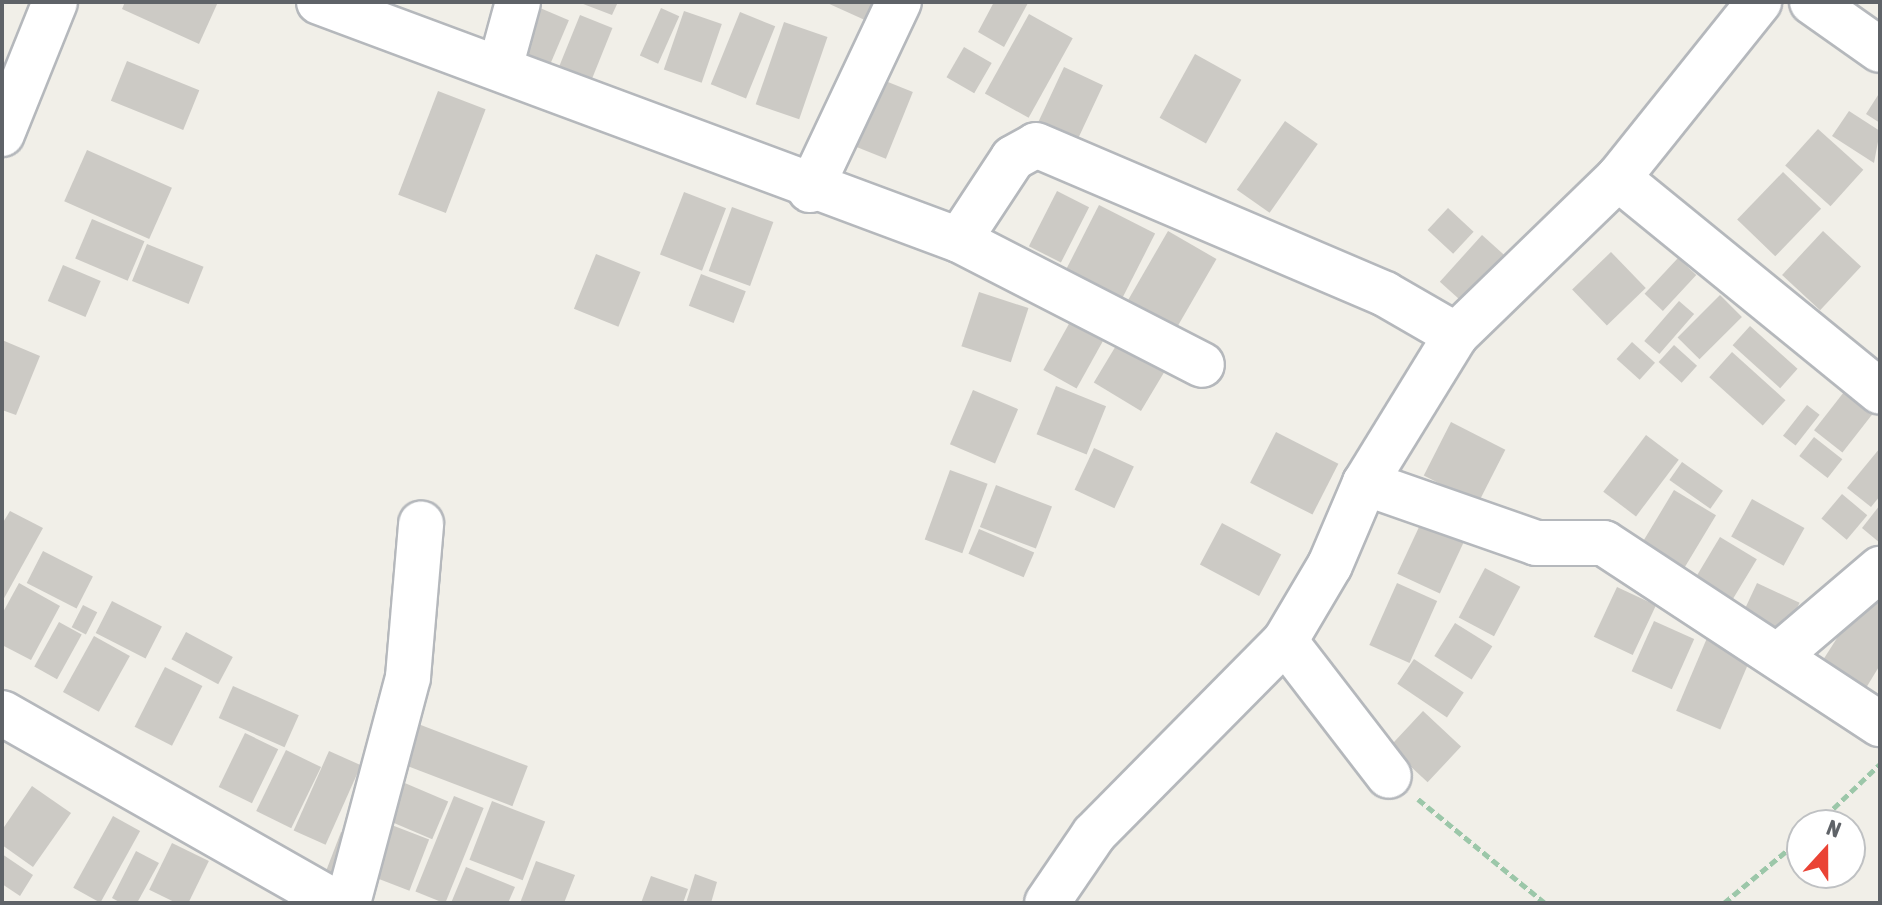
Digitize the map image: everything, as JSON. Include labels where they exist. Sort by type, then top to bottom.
[{"type":"street","points":[[2,134],[55,2]]},
{"type":"street","points":[[319,2],[500,68],[810,190],[959,240],[1202,365]]},
{"type":"street","points":[[500,68],[518,2]]},
{"type":"street","points":[[810,190],[899,2]]},
{"type":"street","points":[[1047,903],[1094,834],[1285,641],[1330,565],[1365,483],[1456,335],[1618,178],[1759,2]]},
{"type":"street","points":[[1812,2],[1880,50]]},
{"type":"street","points":[[959,240],[1013,158],[1036,145],[1385,294],[1456,335]]},
{"type":"street","points":[[1618,178],[1880,392]]},
{"type":"street","points":[[1365,483],[1536,543],[1604,543],[1880,724]]},
{"type":"street","points":[[348,903],[408,677],[421,524]]},
{"type":"street","points":[[1779,655],[1880,569]]},
{"type":"street","points":[[1285,641],[1389,776]]},
{"type":"street","points":[[2,713],[336,903]]},
{"type":"path","points":[[1833,809],[1880,764]]},
{"type":"path","points":[[1389,776],[1545,903]]},
{"type":"path","points":[[1724,903],[1786,851]]},
{"type":"building","points":[[125,2],[218,2],[199,44],[122,9]]},
{"type":"building","points":[[578,2],[618,2],[612,15]]},
{"type":"building","points":[[825,2],[876,2],[867,21]]},
{"type":"building","points":[[994,2],[1028,3],[1004,47],[978,32]]},
{"type":"building","points":[[533,5],[569,20],[548,69],[512,54]]},
{"type":"building","points":[[661,8],[679,16],[658,64],[640,56]]},
{"type":"building","points":[[684,11],[722,24],[702,83],[664,70]]},
{"type":"building","points":[[740,12],[775,26],[746,99],[711,84]]},
{"type":"building","points":[[1029,14],[1073,38],[1029,118],[985,94]]},
{"type":"building","points":[[580,15],[612,28],[591,81],[559,68]]},
{"type":"building","points":[[784,22],[827,37],[799,119],[756,104]]},
{"type":"building","points":[[964,47],[992,63],[974,93],[946,77]]},
{"type":"building","points":[[1195,54],[1241,80],[1206,144],[1160,118]]},
{"type":"building","points":[[127,61],[199,90],[183,130],[111,101]]},
{"type":"building","points":[[1064,67],[1103,85],[1076,142],[1037,124]]},
{"type":"building","points":[[873,76],[913,92],[886,159],[846,143]]},
{"type":"building","points":[[438,91],[486,109],[446,213],[398,195]]},
{"type":"building","points":[[1880,92],[1880,123],[1866,114]]},
{"type":"building","points":[[1849,111],[1880,131],[1874,163],[1832,136]]},
{"type":"building","points":[[1285,121],[1318,144],[1270,213],[1237,190]]},
{"type":"building","points":[[1818,129],[1863,170],[1831,206],[1785,165]]},
{"type":"building","points":[[87,150],[172,188],[149,239],[64,201]]},
{"type":"building","points":[[1783,172],[1821,209],[1775,256],[1737,219]]},
{"type":"building","points":[[1057,191],[1089,207],[1061,263],[1029,246]]},
{"type":"building","points":[[684,192],[726,208],[702,271],[660,255]]},
{"type":"building","points":[[1099,205],[1155,234],[1122,299],[1066,270]]},
{"type":"building","points":[[732,207],[773,222],[750,286],[709,271]]},
{"type":"building","points":[[1448,208],[1474,232],[1453,254],[1428,230]]},
{"type":"building","points":[[92,219],[144,241],[128,281],[75,259]]},
{"type":"building","points":[[1168,231],[1216,259],[1173,334],[1124,306]]},
{"type":"building","points":[[1823,231],[1861,266],[1820,310],[1782,275]]},
{"type":"building","points":[[1482,235],[1514,264],[1472,311],[1440,282]]},
{"type":"building","points":[[147,244],[204,267],[189,304],[132,281]]},
{"type":"building","points":[[1611,252],[1646,288],[1607,325],[1572,290]]},
{"type":"building","points":[[596,254],[641,272],[618,327],[574,309]]},
{"type":"building","points":[[1678,258],[1696,275],[1663,311],[1645,294]]},
{"type":"building","points":[[63,265],[101,281],[86,317],[48,301]]},
{"type":"building","points":[[701,274],[746,291],[734,323],[689,306]]},
{"type":"building","points":[[979,292],[1028,308],[1011,362],[961,346]]},
{"type":"building","points":[[1720,295],[1742,317],[1699,359],[1678,337]]},
{"type":"building","points":[[1679,301],[1694,314],[1659,354],[1644,341]]},
{"type":"building","points":[[1070,322],[1103,340],[1077,389],[1043,370]]},
{"type":"building","points":[[1750,326],[1798,369],[1780,388],[1733,345]]},
{"type":"building","points":[[2,340],[40,356],[16,415],[2,410]]},
{"type":"building","points":[[1632,342],[1655,363],[1640,380],[1617,359]]},
{"type":"building","points":[[1117,344],[1164,372],[1141,411],[1094,383]]},
{"type":"building","points":[[1674,345],[1697,366],[1682,383],[1659,362]]},
{"type":"building","points":[[1732,352],[1786,400],[1763,425],[1709,377]]},
{"type":"building","points":[[1851,383],[1879,405],[1842,452],[1814,430]]},
{"type":"building","points":[[1056,386],[1106,406],[1087,454],[1037,434]]},
{"type":"building","points":[[973,390],[1018,409],[995,463],[950,444]]},
{"type":"building","points":[[1807,405],[1820,415],[1796,446],[1783,436]]},
{"type":"building","points":[[1451,422],[1505,450],[1478,503],[1424,475]]},
{"type":"building","points":[[1276,432],[1338,464],[1312,515],[1250,483]]},
{"type":"building","points":[[1646,435],[1679,460],[1636,516],[1603,492]]},
{"type":"building","points":[[1814,437],[1842,459],[1828,478],[1799,456]]},
{"type":"building","points":[[1094,448],[1134,467],[1114,508],[1075,490]]},
{"type":"building","points":[[1880,448],[1880,496],[1871,507],[1847,488]]},
{"type":"building","points":[[1682,462],[1723,491],[1710,509],[1669,480]]},
{"type":"building","points":[[950,470],[988,484],[962,553],[925,540]]},
{"type":"building","points":[[996,485],[1052,507],[1036,549],[980,527]]},
{"type":"building","points":[[1674,490],[1716,515],[1682,572],[1640,547]]},
{"type":"building","points":[[1842,494],[1867,515],[1847,540],[1821,519]]},
{"type":"building","points":[[1752,499],[1804,528],[1784,566],[1731,537]]},
{"type":"building","points":[[1880,505],[1880,543],[1862,528]]},
{"type":"building","points":[[10,511],[43,528],[2,602],[2,524]]},
{"type":"building","points":[[1426,512],[1469,532],[1440,593],[1397,574]]},
{"type":"building","points":[[1222,523],[1281,554],[1259,596],[1200,564]]},
{"type":"building","points":[[979,529],[1034,552],[1024,577],[968,554]]},
{"type":"building","points":[[1720,537],[1757,559],[1732,600],[1695,578]]},
{"type":"building","points":[[43,551],[93,576],[77,608],[27,583]]},
{"type":"building","points":[[1485,568],[1520,587],[1494,636],[1459,617]]},
{"type":"building","points":[[19,583],[60,606],[31,660],[2,645],[2,614]]},
{"type":"building","points":[[1397,583],[1437,601],[1410,663],[1369,645]]},
{"type":"building","points":[[1757,583],[1800,603],[1784,636],[1741,617]]},
{"type":"building","points":[[1617,587],[1656,605],[1633,655],[1594,637]]},
{"type":"building","points":[[1867,591],[1880,599],[1880,665],[1866,688],[1823,660]]},
{"type":"building","points":[[112,601],[162,626],[146,658],[96,633]]},
{"type":"building","points":[[83,605],[97,612],[86,635],[72,627]]},
{"type":"building","points":[[1654,621],[1694,639],[1672,689],[1632,671]]},
{"type":"building","points":[[59,622],[82,635],[57,679],[34,667]]},
{"type":"building","points":[[1455,623],[1492,646],[1472,679],[1434,656]]},
{"type":"building","points":[[186,632],[233,657],[218,684],[171,659]]},
{"type":"building","points":[[94,636],[130,656],[99,712],[63,692]]},
{"type":"building","points":[[1707,638],[1751,657],[1720,729],[1676,711]]},
{"type":"building","points":[[1414,659],[1464,693],[1447,717],[1397,684]]},
{"type":"building","points":[[165,667],[202,686],[172,746],[135,727]]},
{"type":"building","points":[[233,686],[299,715],[285,747],[219,718]]},
{"type":"building","points":[[1423,711],[1461,746],[1428,782],[1390,747]]},
{"type":"building","points":[[413,722],[528,766],[512,806],[398,762]]},
{"type":"building","points":[[245,733],[278,749],[252,803],[219,787]]},
{"type":"building","points":[[286,750],[321,767],[291,828],[256,811]]},
{"type":"building","points":[[329,751],[361,765],[326,845],[294,830]]},
{"type":"building","points":[[393,778],[448,801],[432,839],[377,816]]},
{"type":"building","points":[[32,786],[71,813],[33,867],[2,845],[2,830]]},
{"type":"building","points":[[454,796],[484,808],[445,903],[415,891]]},
{"type":"building","points":[[492,801],[545,821],[523,880],[469,860]]},
{"type":"building","points":[[113,816],[140,831],[100,903],[73,888]]},
{"type":"building","points":[[389,824],[429,839],[409,891],[369,875]]},
{"type":"building","points":[[341,832],[364,841],[349,880],[326,871]]},
{"type":"building","points":[[172,843],[209,861],[188,903],[176,903],[149,890]]},
{"type":"building","points":[[136,851],[159,863],[137,903],[121,903],[112,898]]},
{"type":"building","points":[[2,854],[33,875],[20,896],[2,884]]},
{"type":"building","points":[[536,861],[575,875],[564,903],[520,903]]},
{"type":"building","points":[[466,867],[515,887],[508,903],[451,903]]},
{"type":"building","points":[[695,874],[717,882],[711,903],[686,903]]},
{"type":"building","points":[[651,876],[688,889],[683,903],[641,903]]}]
